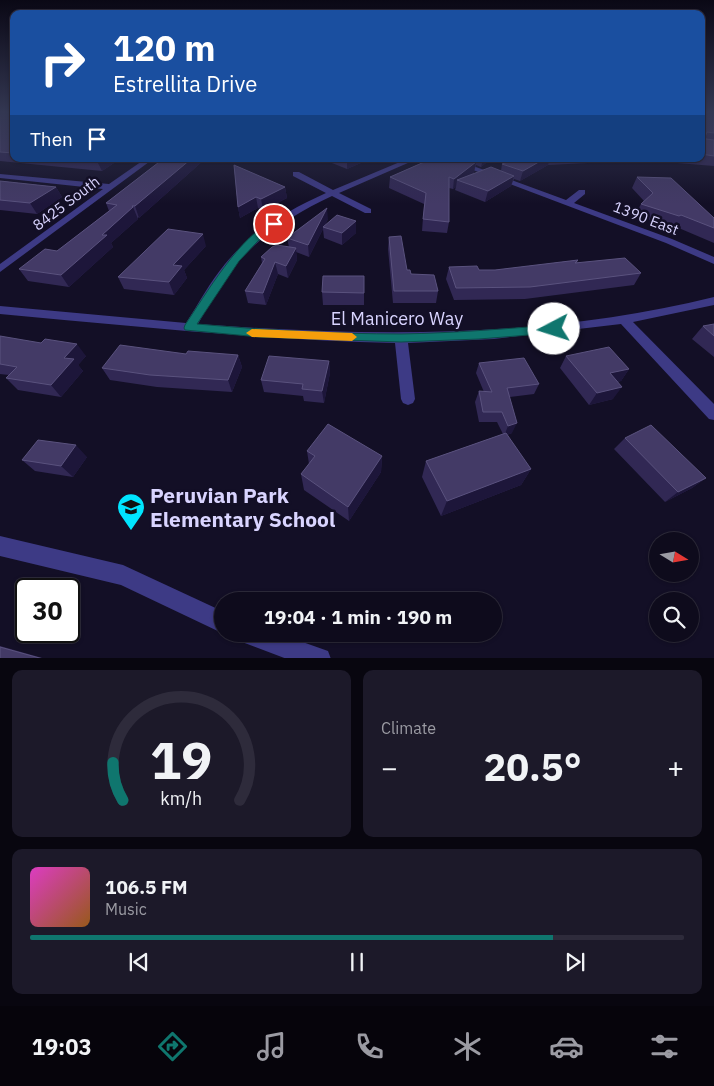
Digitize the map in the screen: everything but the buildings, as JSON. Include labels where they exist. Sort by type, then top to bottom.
[{"type":"street","name":"8425 South","points":[[0,269],[145,162]]},
{"type":"street","points":[[189,328],[235,259],[274,224],[333,193],[406,162]]},
{"type":"street","name":"1390 East","points":[[456,162],[669,241],[714,261]]},
{"type":"street","points":[[296,174],[368,211]]},
{"type":"street","points":[[0,176],[111,187]]},
{"type":"street","points":[[568,204],[582,192]]},
{"type":"street","name":"El Manicero Way","points":[[0,310],[259,333],[401,338],[479,335],[554,329],[624,319],[714,301]]},
{"type":"street","points":[[624,319],[714,414]]},
{"type":"street","points":[[401,338],[408,399]]},
{"type":"street","points":[[0,546],[123,575],[214,618]]},
{"type":"street","points":[[273,642],[320,658]]},
{"type":"slow traffic","points":[[252,333],[352,337]]},
{"type":"place","name":"Peruvian Park Elementary School","points":[[131,531]]},
{"type":"route","points":[[274,224],[235,259],[189,328],[330,337],[401,338],[479,335],[554,329]]}]
